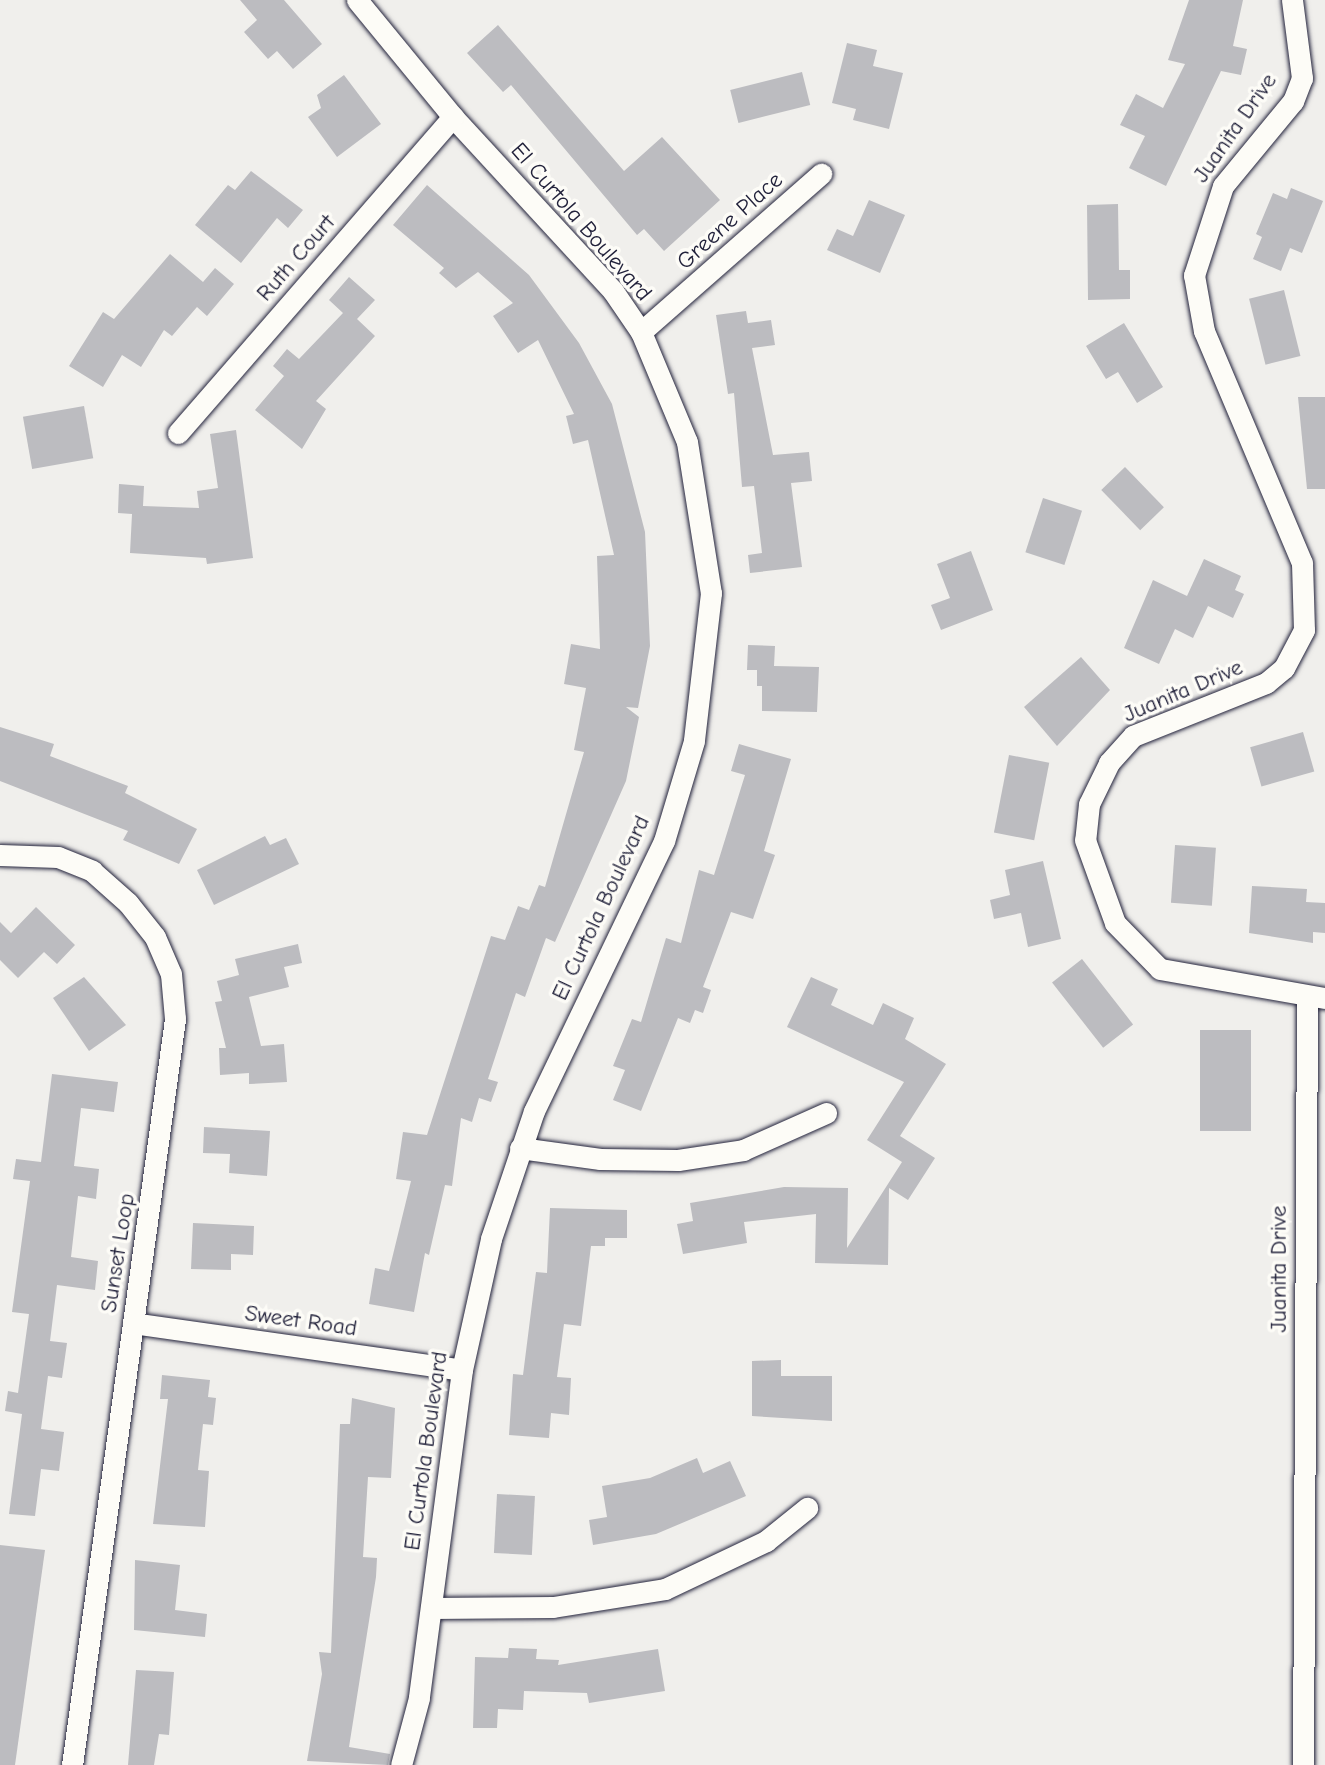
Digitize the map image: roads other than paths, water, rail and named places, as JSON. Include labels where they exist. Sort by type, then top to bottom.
[{"type":"street","name":"El Curtola Boulevard","points":[[357,0],[453,117],[612,290],[640,332],[687,442],[702,513],[711,593],[694,741],[664,841],[520,1147],[462,1370],[419,1698],[401,1765]]},
{"type":"street","name":"Juanita Drive","points":[[1292,0],[1301,78],[1293,101],[1223,186],[1194,275],[1196,304],[1213,354],[1302,563],[1304,630],[1291,659],[1266,683],[1133,736],[1109,763],[1094,794],[1085,840],[1115,923],[1160,969],[1316,997],[1303,1765]]},
{"type":"street","name":"Ruth Court","points":[[178,433],[453,117]]},
{"type":"street","name":"Greene Place","points":[[640,332],[821,174]]},
{"type":"street","name":"Sunset Loop","points":[[0,855],[58,857],[92,871],[155,937],[171,974],[173,1065],[72,1765]]},
{"type":"street","points":[[520,1147],[600,1159],[678,1160],[743,1150],[826,1113]]},
{"type":"street","name":"Sweet Road","points":[[134,1324],[462,1370]]},
{"type":"street","points":[[431,1608],[565,1606],[665,1590],[766,1541],[807,1508]]}]
